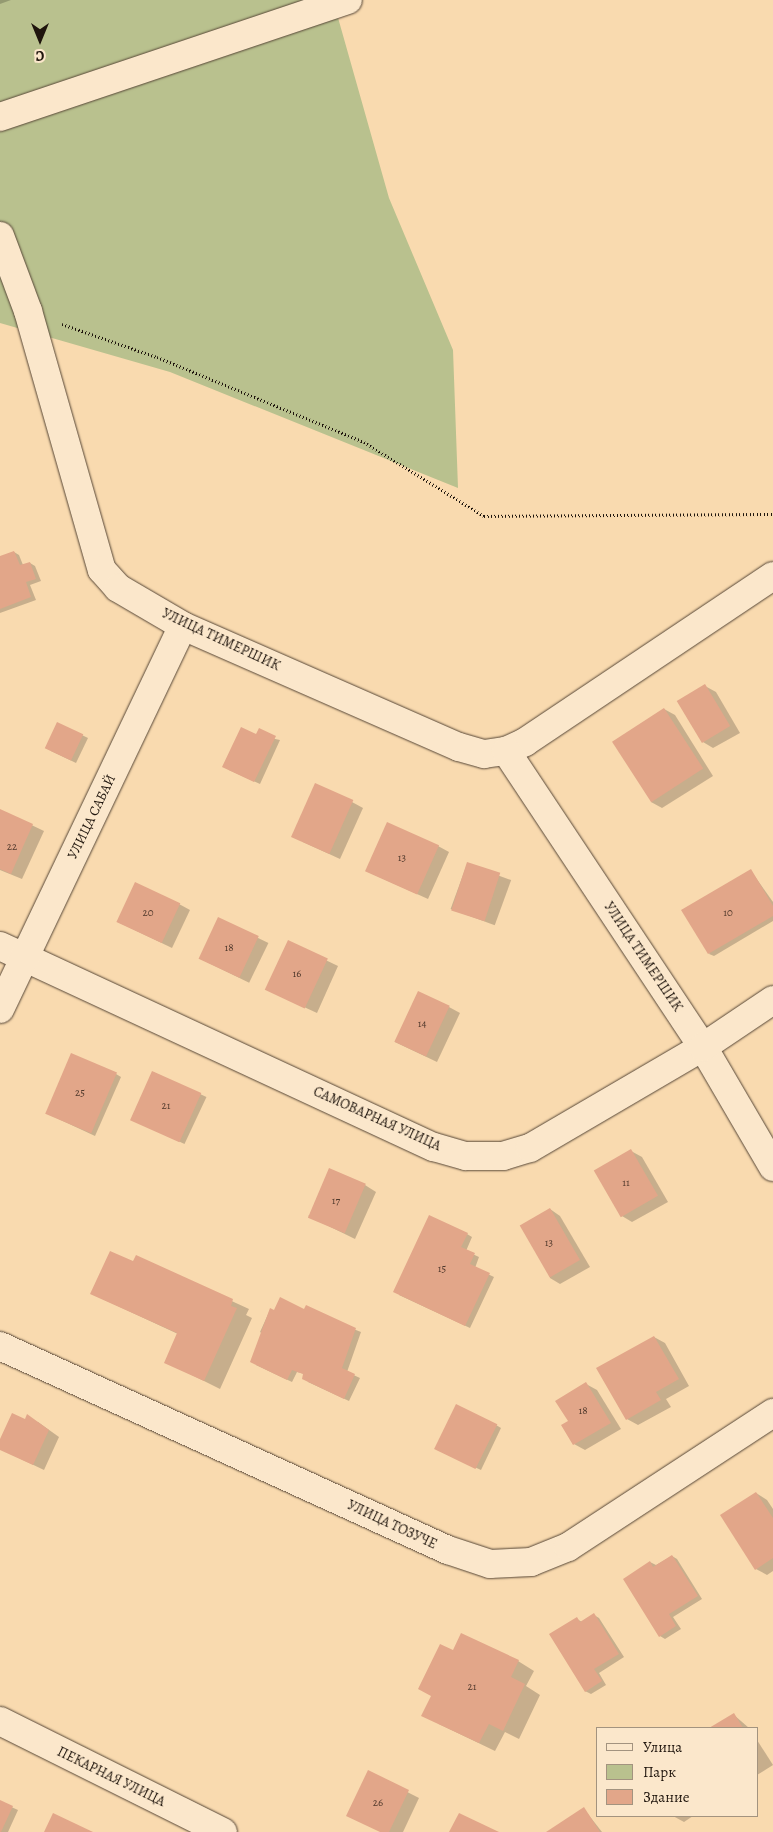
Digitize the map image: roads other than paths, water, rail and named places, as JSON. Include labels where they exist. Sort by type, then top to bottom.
[{"type":"street","points":[[0,117],[348,0]]},
{"type":"street","name":"УЛИЦА ТИМЕРШИК","points":[[0,236],[28,311],[102,570],[118,588],[183,626],[459,747],[484,754],[506,751],[525,742],[773,576]]},
{"type":"street","name":"УЛИЦА САБАЙ","points":[[0,1008],[183,626]]},
{"type":"street","name":"УЛИЦА ТИМЕРШИК","points":[[506,751],[703,1047],[773,1167]]},
{"type":"street","name":"САМОВАРНАЯ УЛИЦА","points":[[0,946],[434,1147],[466,1156],[503,1156],[530,1148],[703,1047],[773,1000]]},
{"type":"street","name":"УЛИЦА ТОЗУЧЕ","points":[[0,1346],[448,1550],[490,1564],[531,1562],[568,1547],[773,1413]]},
{"type":"street","name":"ПЕКАРНАЯ УЛИЦА","points":[[0,1721],[223,1832]]}]
